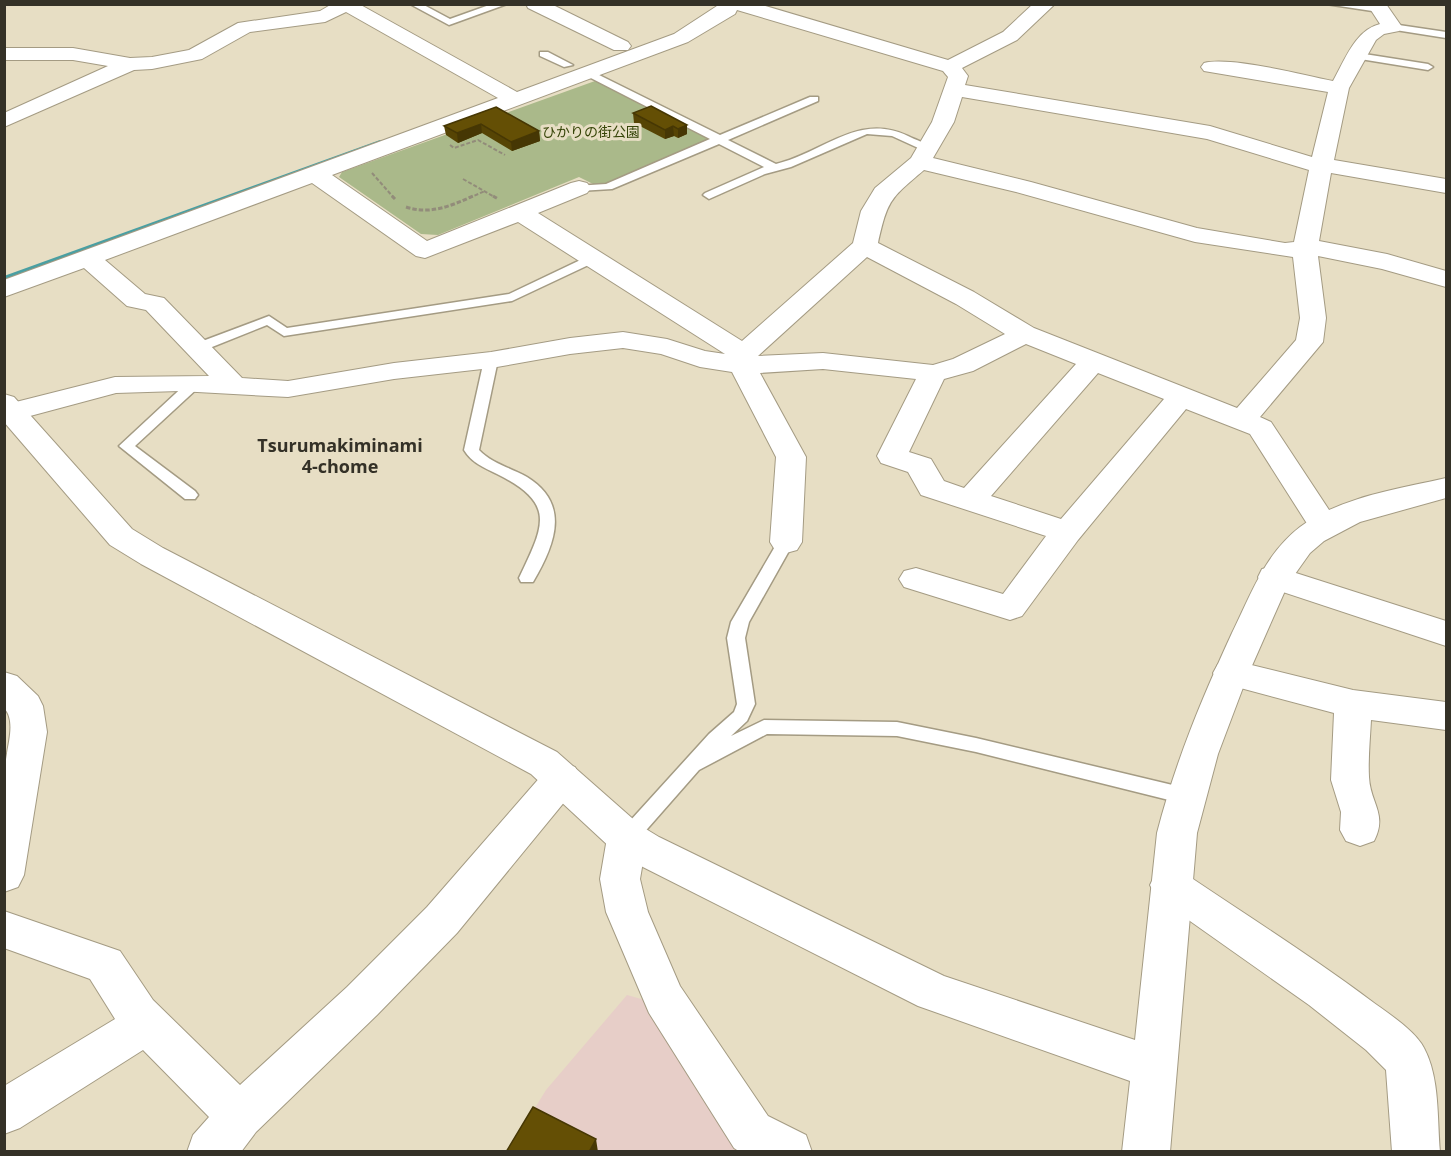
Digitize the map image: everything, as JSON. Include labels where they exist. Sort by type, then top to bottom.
[{"type":"street","points":[[535,4],[621,46]]},
{"type":"street","points":[[4,289],[315,174],[507,94],[577,69],[681,38],[728,10],[730,4]]},
{"type":"street","points":[[737,4],[953,79],[1210,133],[1321,165],[1387,174],[1446,186]]},
{"type":"street","points":[[744,359],[865,246],[873,211],[883,193],[923,156],[943,122],[953,79],[1025,25],[1034,13],[1046,4]]},
{"type":"street","points":[[4,54],[73,54],[130,64],[152,63],[195,55],[245,27],[325,16],[347,5],[507,94]]},
{"type":"street","points":[[1242,420],[1309,342],[1313,318],[1305,251],[1321,165],[1339,88],[1368,37],[1378,30],[1392,27],[1378,7]]},
{"type":"street","points":[[577,69],[621,46],[675,28],[694,31]]},
{"type":"street","points":[[7,119],[130,64]]},
{"type":"street","points":[[1211,67],[1231,74],[1339,88]]},
{"type":"street","points":[[923,156],[1023,187],[1195,235],[1285,250],[1305,251],[1321,248],[1387,262],[1446,279]]},
{"type":"street","points":[[315,174],[425,251],[579,188]]},
{"type":"street","points":[[519,212],[744,359],[746,376],[792,457],[786,542]]},
{"type":"street","points":[[865,246],[964,298],[1024,334],[1042,339],[1092,362],[1261,428],[1324,526]]},
{"type":"street","points":[[87,258],[136,300],[155,304],[235,387]]},
{"type":"street","points":[[1024,334],[963,365],[933,373],[823,361],[700,359],[667,347],[623,340],[570,346],[491,360],[394,371],[288,389],[194,384],[115,385],[7,410],[121,537],[152,556],[544,763],[627,838],[676,865],[933,992],[1153,1068]]},
{"type":"street","points":[[970,500],[1092,362]]},
{"type":"street","points":[[933,373],[892,456],[920,466],[932,488],[1067,532]]},
{"type":"street","points":[[916,579],[1010,608],[1067,532],[1181,397]]},
{"type":"street","points":[[1146,1152],[1170,885],[1177,833],[1185,796],[1231,673],[1275,577],[1299,545],[1324,526],[1354,514],[1446,489]]},
{"type":"street","points":[[1275,577],[1446,634]]},
{"type":"street","points":[[1231,673],[1353,704],[1446,716]]},
{"type":"street","points":[[4,685],[25,706],[28,732],[4,875]]},
{"type":"street","points":[[1353,704],[1350,780],[1360,812],[1360,830]]},
{"type":"street","points":[[210,1152],[240,1116],[362,1001],[442,920],[562,778]]},
{"type":"street","points":[[627,838],[620,879],[627,912],[664,999],[751,1132],[789,1152]]},
{"type":"street","points":[[1170,885],[1324,991],[1382,1035],[1407,1060],[1412,1086],[1416,1152]]},
{"type":"street","points":[[4,929],[105,965],[137,1014],[240,1116]]},
{"type":"street","points":[[4,1112],[148,1023]]},
{"type":"lane","points":[[414,4],[449,22],[503,4]]},
{"type":"lane","points":[[1330,4],[1378,7]]},
{"type":"lane","points":[[1392,27],[1446,35]]},
{"type":"lane","points":[[544,54],[773,167]]},
{"type":"lane","points":[[1358,56],[1428,67]]},
{"type":"lane","points":[[579,188],[608,187],[814,99]]},
{"type":"lane","points":[[709,195],[773,167],[787,165],[865,131],[883,130],[896,134],[923,156]]},
{"type":"lane","points":[[197,348],[269,320],[284,332],[512,297],[592,258]]},
{"type":"lane","points":[[491,360],[471,450],[476,458],[525,481],[543,496],[548,514],[547,536],[526,578]]},
{"type":"lane","points":[[190,495],[126,446],[194,384]]},
{"type":"lane","points":[[627,838],[716,739],[741,716],[746,704],[736,638],[740,622],[786,542]]},
{"type":"lane","points":[[693,765],[764,727],[897,729],[976,745],[1185,796]]},
{"type":"path","points":[[342,163],[373,174],[400,204],[418,211],[429,211],[485,191]]},
{"type":"path","points":[[463,178],[519,212]]},
{"type":"shaded area","points":[[627,995],[652,1002],[763,1152],[508,1152],[546,1090]]},
{"type":"green space","name":"ひかりの街公園","points":[[595,81],[708,138],[707,141],[601,185],[579,177],[438,235],[421,234],[339,177],[342,172]]},
{"type":"building","points":[[651,106],[687,125],[678,129],[673,126],[665,130],[633,113]]},
{"type":"building","points":[[496,107],[539,131],[511,142],[481,124],[457,133],[444,126]]},
{"type":"building","points":[[533,1107],[596,1139],[589,1152],[506,1152]]},
{"type":"waterway","points":[[4,278],[382,141]]},
{"type":"district","name":"Tsurumakiminami 4-chome","points":[[340,456]]}]
